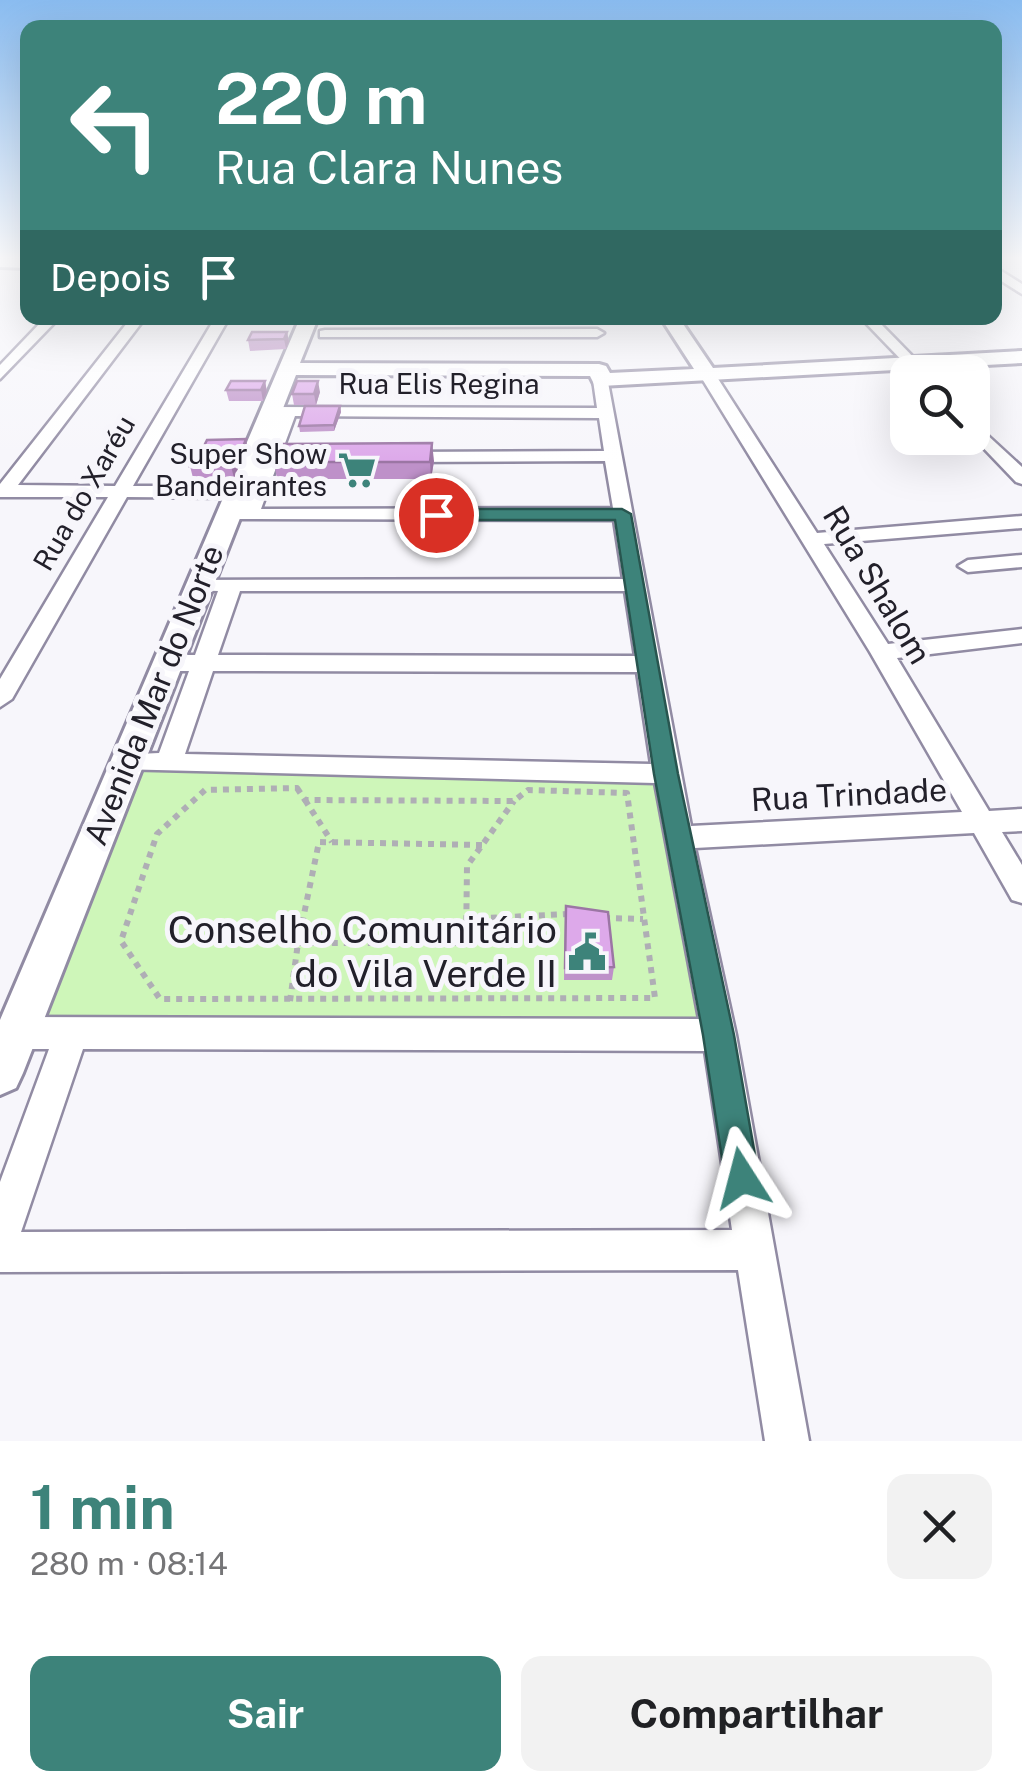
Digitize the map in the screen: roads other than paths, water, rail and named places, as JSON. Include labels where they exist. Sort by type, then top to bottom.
[{"type":"street","points":[[0,374],[44,326]]},
{"type":"street","points":[[1,498],[132,326]]},
{"type":"street","name":"Rua do Xaréu","points":[[0,699],[217,326]]},
{"type":"street","name":"Avenida Mar do Norte","points":[[0,1073],[166,663],[216,585],[237,506],[270,458],[280,411],[317,326]]},
{"type":"street","points":[[596,326],[600,375],[666,774],[719,1035],[787,1441]]},
{"type":"street","name":"Rua Shalom","points":[[676,326],[882,652],[1022,892]]},
{"type":"street","points":[[876,326],[904,355]]},
{"type":"street","points":[[990,360],[1022,357]]},
{"type":"street","points":[[301,370],[709,376],[890,369]]},
{"type":"street","name":"Rua Elis Regina","points":[[280,411],[606,413]]},
{"type":"street","points":[[990,445],[1022,478]]},
{"type":"street","points":[[385,458],[615,456]]},
{"type":"street","points":[[1,498],[116,497],[237,506],[622,514]]},
{"type":"street","points":[[812,539],[1022,522]]},
{"type":"street","points":[[968,566],[1022,562]]},
{"type":"street","points":[[168,762],[202,664],[216,585],[636,585]]},
{"type":"street","points":[[882,652],[1022,636]]},
{"type":"street","points":[[166,663],[650,664]]},
{"type":"street","points":[[126,762],[666,774]]},
{"type":"street","name":"Rua Trindade","points":[[680,838],[1022,820]]},
{"type":"street","points":[[0,1235],[72,1032]]},
{"type":"street","points":[[17,1033],[719,1035]]},
{"type":"street","points":[[0,1252],[754,1250]]},
{"type":"place","name":"Super Show Bandeirantes","points":[[357,470]]},
{"type":"place","name":"Conselho Comunitário do Vila Verde II","points":[[587,952]]}]
